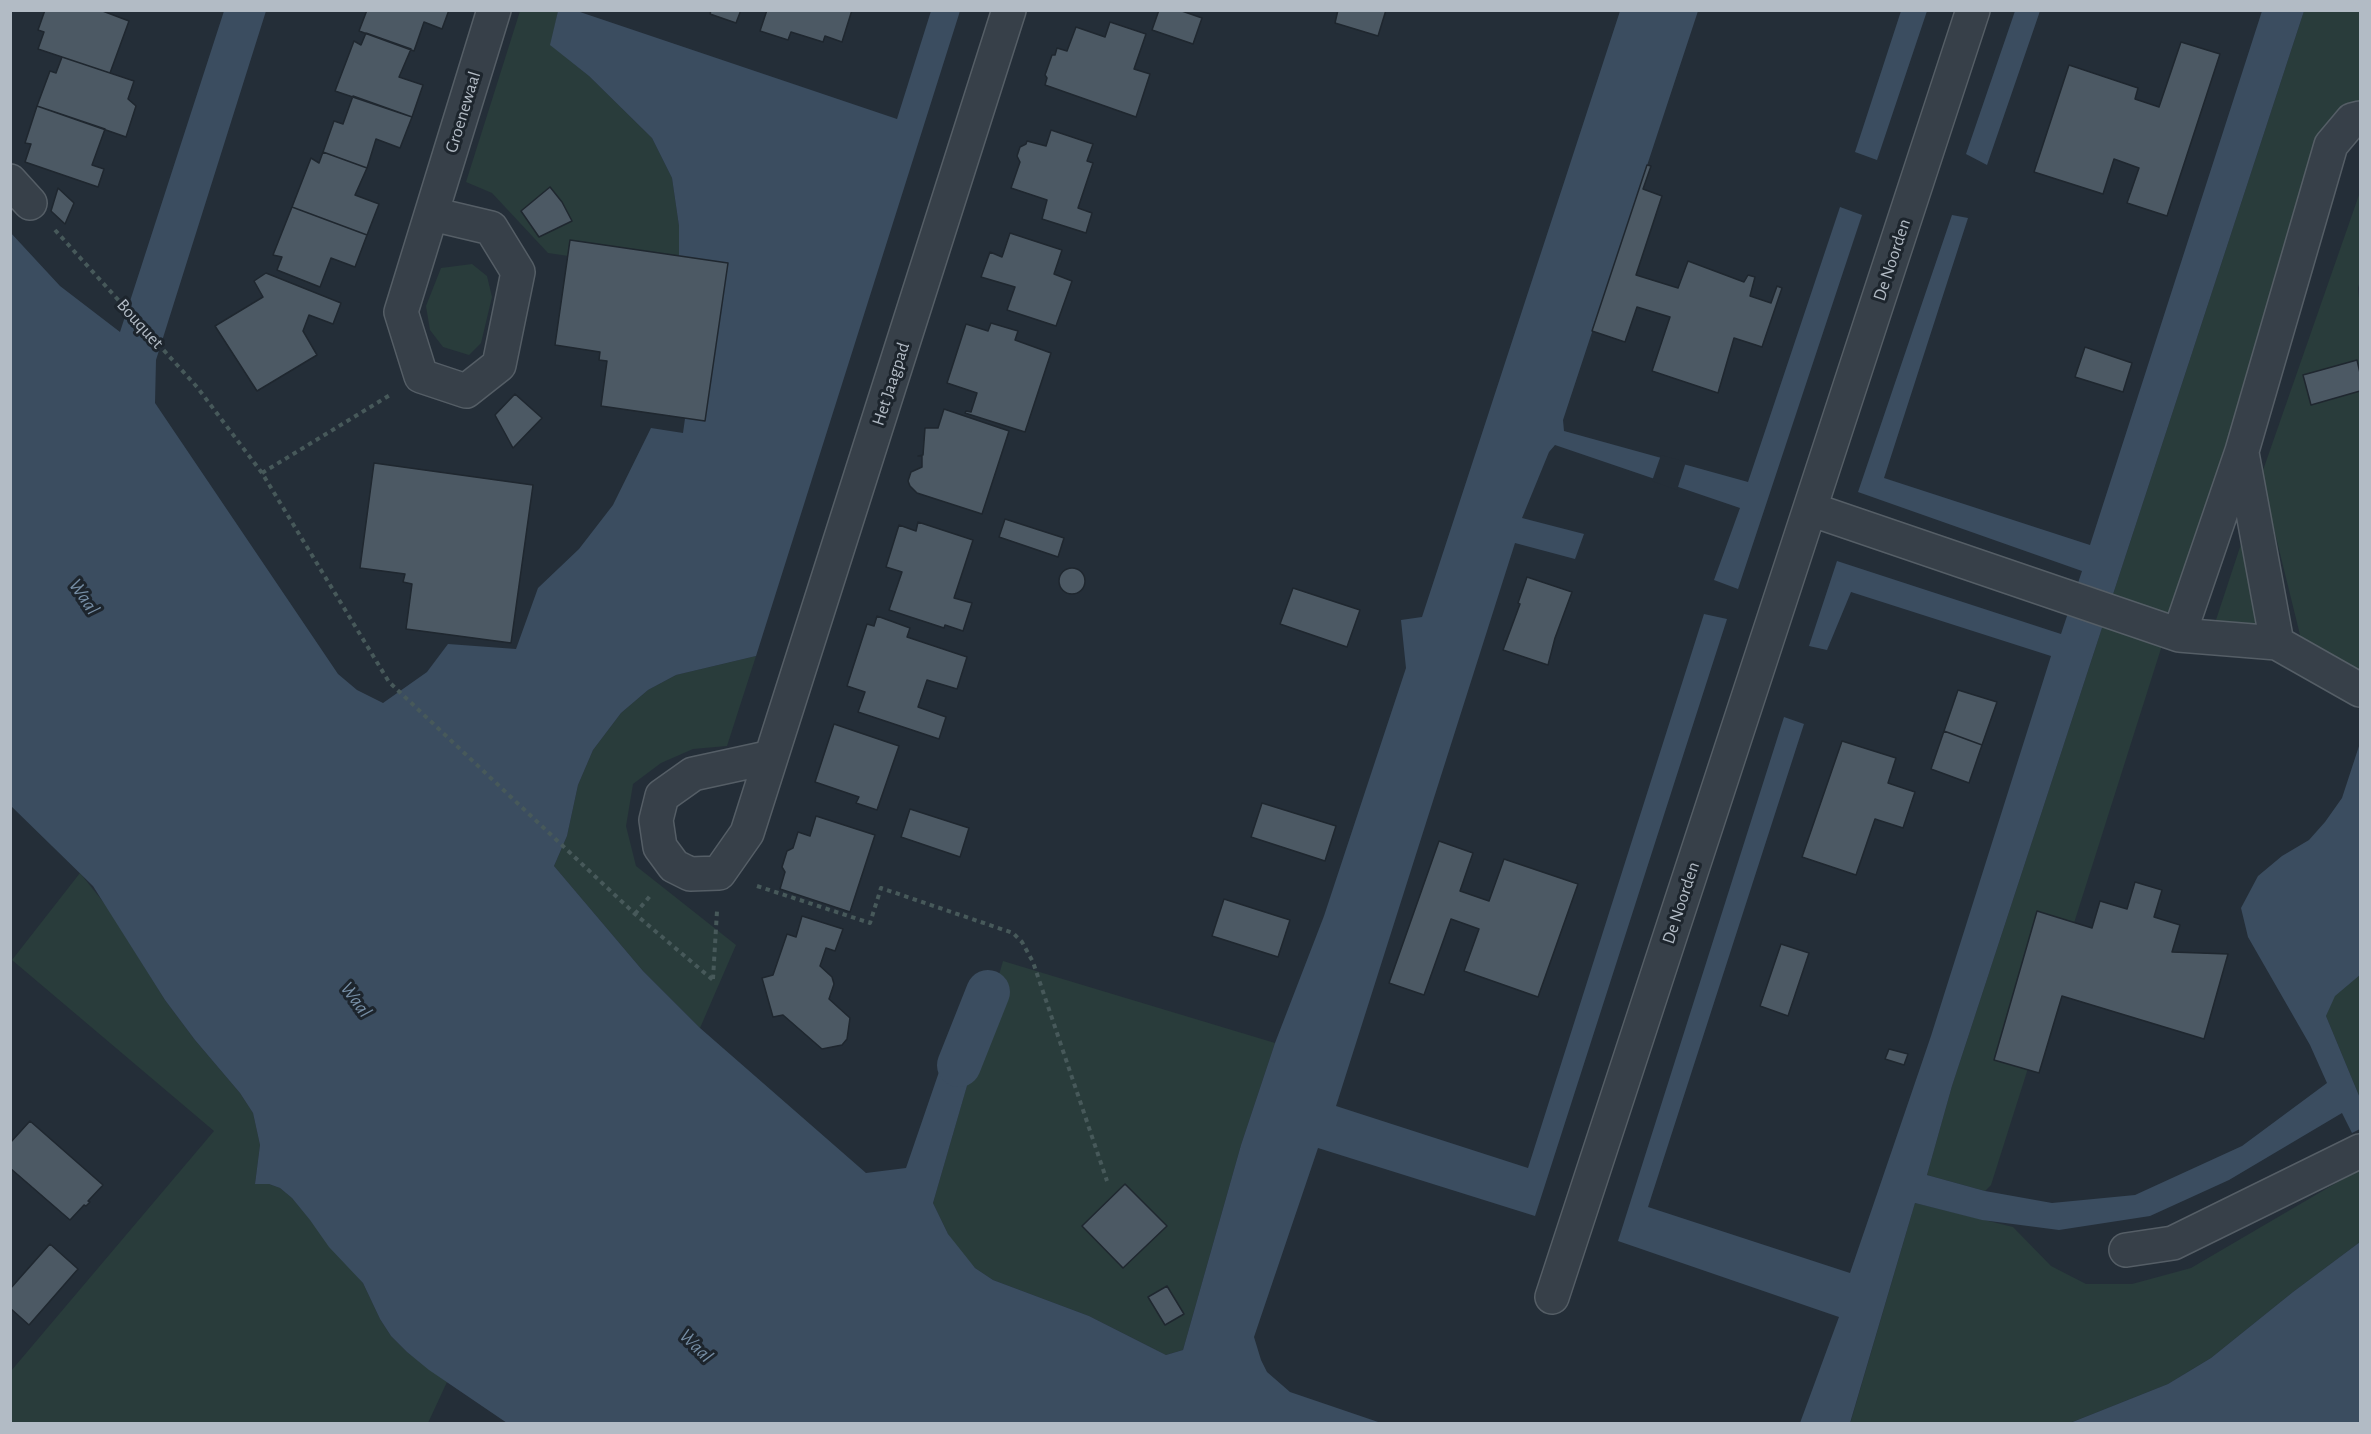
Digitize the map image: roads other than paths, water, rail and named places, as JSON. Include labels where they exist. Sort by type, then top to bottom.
[{"type":"street","name":"Groenewaal","points":[[432,214],[491,228],[518,272],[500,364],[466,391],[421,376],[401,312],[494,10]]},
{"type":"street","name":"Het Jaagpad","points":[[771,757],[693,774],[662,796],[656,820],[660,847],[674,866],[690,874],[719,873],[747,833],[1009,10]]},
{"type":"street","name":"De Noorden","points":[[1552,1298],[1973,10]]},
{"type":"street","points":[[2179,635],[2241,451],[2331,146],[2352,120],[2361,118]]},
{"type":"street","points":[[2241,451],[2277,643]]},
{"type":"street","points":[[1810,509],[2179,635],[2277,643],[2360,689]]},
{"type":"street","points":[[2126,1250],[2173,1243],[2353,1155]]},
{"type":"water","name":"Waal","points":[[224,11],[266,11],[156,360],[155,403],[338,674],[357,690],[383,703],[427,672],[448,644],[516,649],[538,588],[579,549],[613,505],[651,428],[683,433],[705,276],[679,272],[679,226],[672,178],[652,138],[589,76],[550,45],[558,11],[580,11],[897,119],[931,11],[960,11],[756,656],[676,675],[648,690],[621,713],[593,750],[578,785],[567,836],[554,866],[643,971],[700,1028],[866,1173],[906,1168],[962,1005],[989,1010],[933,1203],[948,1234],[975,1268],[993,1280],[1089,1316],[1166,1355],[1183,1350],[1241,1145],[1275,1043],[1324,916],[1406,668],[1401,620],[1422,617],[1620,11],[1698,11],[1563,420],[1564,431],[1748,482],[1840,207],[1862,215],[1738,589],[1714,580],[1740,508],[1555,445],[1549,452],[1522,518],[1584,534],[1575,559],[1515,543],[1336,1106],[1528,1168],[1704,614],[1727,619],[1535,1216],[1318,1148],[1254,1337],[1267,1372],[1290,1392],[1384,1424],[507,1423],[429,1370],[407,1352],[391,1336],[380,1319],[363,1283],[329,1247],[292,1198],[280,1188],[269,1184],[255,1184],[260,1145],[253,1113],[240,1093],[165,1000],[93,886],[11,806],[10,232],[60,286],[120,332]]},
{"type":"water","points":[[1901,11],[1927,11],[1877,160],[1855,152]]},
{"type":"water","points":[[2015,11],[2040,11],[1987,165],[1966,154]]},
{"type":"water","points":[[2262,11],[2304,11],[1952,1086],[1927,1175],[1985,1191],[2052,1203],[2135,1195],[2242,1146],[2327,1083],[2310,1045],[2248,937],[2241,908],[2258,876],[2282,856],[2309,840],[2325,822],[2342,798],[2360,743],[2360,975],[2335,996],[2326,1016],[2360,1098],[2360,1129],[2352,1133],[2342,1113],[2229,1180],[2150,1216],[2059,1230],[1982,1220],[1915,1203],[1850,1423],[1800,1423],[1839,1317],[1618,1241],[1784,717],[1804,724],[1648,1207],[1850,1273],[1931,1036],[2051,656],[1851,592],[1827,650],[1809,646],[1837,561],[2061,634],[2082,571],[1858,492],[1952,215],[1968,218],[1884,478],[2090,545]]},
{"type":"water","points":[[2360,1242],[2360,1423],[2070,1423],[2168,1384],[2211,1358]]},
{"type":"waterway","points":[[959,1065],[988,992]]}]
